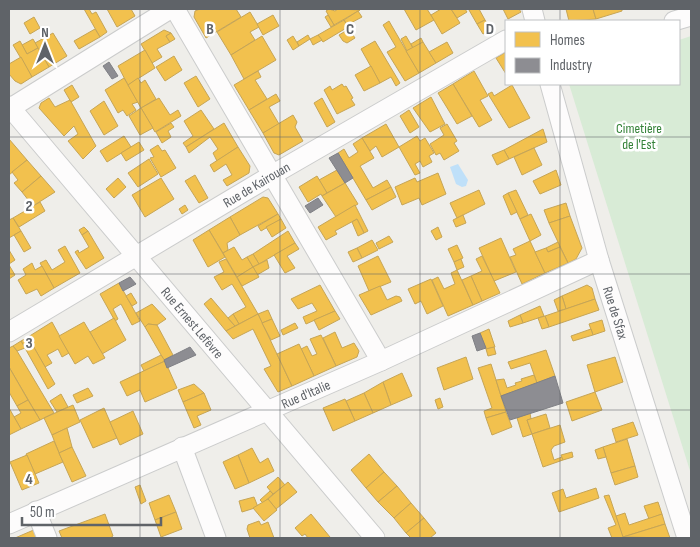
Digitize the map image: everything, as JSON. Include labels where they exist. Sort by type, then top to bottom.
[{"type":"street","points":[[9,108],[170,9]]},
{"type":"street","points":[[175,9],[381,361]]},
{"type":"street","name":"Rue de Kairouan","points":[[9,332],[272,175],[505,41]]},
{"type":"street","name":"Rue de Sfax","points":[[550,85],[599,260],[687,538]]},
{"type":"street","name":"Rue Ernest Lefèvre","points":[[9,108],[137,256],[375,538]]},
{"type":"street","name":"Rue d'Italie","points":[[9,524],[182,447],[268,412],[599,260]]},
{"type":"street","points":[[182,447],[216,538]]},
{"type":"street","points":[[36,511],[47,538]]},
{"type":"green space","name":"Cimetière de l'Est","points":[[691,36],[691,474],[569,85],[680,85],[680,40]]},
{"type":"water","points":[[458,164],[468,180],[466,186],[462,187],[456,184],[450,167]]},
{"type":"building: Homes","points":[[84,9],[89,9],[92,14],[96,12],[107,32],[100,37]]},
{"type":"building: Homes","points":[[107,9],[131,9],[135,16],[117,27]]},
{"type":"building: Homes","points":[[200,9],[236,9],[241,17],[206,38],[194,17],[195,11]]},
{"type":"building: Homes","points":[[329,9],[335,11],[338,9],[360,10],[334,25],[326,11]]},
{"type":"building: Homes","points":[[404,9],[427,9],[434,20],[416,30]]},
{"type":"building: Homes","points":[[441,9],[451,9],[460,23],[442,34],[431,15]]},
{"type":"building: Homes","points":[[451,9],[465,9],[467,12],[457,18]]},
{"type":"building: Homes","points":[[479,9],[485,20],[477,24],[469,10]]},
{"type":"building: Homes","points":[[503,9],[519,9],[521,12],[508,19]]},
{"type":"building: Homes","points":[[566,9],[593,9],[596,19],[582,20],[569,20]]},
{"type":"building: Homes","points":[[593,9],[622,9],[622,11],[596,19]]},
{"type":"building: Homes","points":[[358,11],[362,17],[347,25],[344,20]]},
{"type":"building: Homes","points":[[250,12],[259,27],[250,32],[255,40],[231,55],[217,32]]},
{"type":"building: Homes","points":[[273,15],[279,26],[263,35],[257,24]]},
{"type":"building: Homes","points":[[328,15],[334,25],[331,27],[325,17]]},
{"type":"building: Homes","points":[[34,17],[40,28],[30,34],[24,23]]},
{"type":"building: Homes","points":[[344,20],[348,27],[323,42],[318,35]]},
{"type":"building: Homes","points":[[485,20],[491,30],[483,34],[477,24]]},
{"type":"building: Homes","points":[[389,21],[419,73],[405,81],[387,52],[396,47],[383,25]]},
{"type":"building: Homes","points":[[95,29],[100,37],[79,49],[74,41]]},
{"type":"building: Homes","points":[[349,29],[355,38],[347,43],[339,35]]},
{"type":"building: Homes","points":[[164,30],[171,33],[166,36],[170,42],[157,49],[162,57],[152,63],[141,44]]},
{"type":"building: Homes","points":[[53,33],[67,56],[49,67],[35,43]]},
{"type":"building: Homes","points":[[171,33],[175,39],[170,42],[166,36]]},
{"type":"building: Homes","points":[[308,35],[310,39],[299,46],[297,42]]},
{"type":"building: Homes","points":[[318,35],[322,40],[313,45],[310,39]]},
{"type":"building: Homes","points":[[262,36],[276,60],[244,79],[231,55]]},
{"type":"building: Homes","points":[[293,36],[299,46],[293,50],[287,40]]},
{"type":"building: Homes","points":[[406,36],[413,48],[407,51],[401,39]]},
{"type":"building: Homes","points":[[421,38],[423,42],[413,48],[411,44]]},
{"type":"building: Homes","points":[[33,39],[38,48],[27,54],[22,45]]},
{"type":"building: Homes","points":[[20,41],[27,54],[38,48],[49,67],[32,77],[13,45]]},
{"type":"building: Homes","points":[[375,41],[400,83],[396,86],[391,77],[380,83],[361,49]]},
{"type":"building: Homes","points":[[423,42],[436,63],[419,73],[406,51]]},
{"type":"building: Homes","points":[[447,42],[453,53],[436,63],[429,52]]},
{"type":"building: Homes","points":[[145,50],[155,68],[128,85],[118,66]]},
{"type":"building: Homes","points":[[505,53],[505,72],[496,58]]},
{"type":"building: Homes","points":[[174,56],[182,70],[165,81],[156,67]]},
{"type":"building: Homes","points":[[21,57],[32,77],[21,84],[15,81],[9,74],[9,64]]},
{"type":"building: Homes","points":[[371,66],[380,83],[364,91],[355,75]]},
{"type":"building: Homes","points":[[258,71],[261,77],[255,80],[267,99],[249,110],[234,85]]},
{"type":"building: Homes","points":[[474,71],[488,96],[480,100],[492,120],[479,127],[453,84]]},
{"type":"building: Homes","points":[[196,76],[210,99],[198,107],[184,83]]},
{"type":"building: Homes","points":[[124,78],[138,102],[132,104],[136,110],[127,116],[123,110],[118,113],[105,90]]},
{"type":"building: Homes","points":[[138,78],[141,83],[145,80],[156,99],[141,108],[128,85]]},
{"type":"building: Homes","points":[[342,84],[344,87],[346,86],[355,105],[337,114],[324,90],[330,86],[332,90]]},
{"type":"building: Homes","points":[[453,84],[472,116],[457,124],[438,93]]},
{"type":"building: Homes","points":[[72,85],[79,97],[71,102],[64,90]]},
{"type":"building: Homes","points":[[512,85],[530,118],[509,128],[488,94],[492,92],[494,96]]},
{"type":"building: Homes","points":[[276,94],[280,101],[269,107],[279,124],[263,133],[249,110]]},
{"type":"building: Homes","points":[[431,97],[445,124],[430,132],[413,108]]},
{"type":"building: Homes","points":[[49,98],[55,107],[70,100],[96,146],[83,159],[68,141],[78,134],[74,126],[64,136],[39,108],[41,103]]},
{"type":"building: Homes","points":[[159,98],[170,115],[178,110],[181,116],[155,132],[141,108]]},
{"type":"building: Homes","points":[[322,98],[335,122],[327,127],[314,103]]},
{"type":"building: Homes","points":[[104,101],[118,126],[104,135],[90,111]]},
{"type":"building: Homes","points":[[141,108],[153,128],[140,135],[129,116]]},
{"type":"building: Homes","points":[[201,110],[214,129],[186,147],[183,143],[193,136],[184,121]]},
{"type":"building: Homes","points":[[409,110],[419,127],[410,133],[400,116]]},
{"type":"building: Homes","points":[[293,115],[297,122],[295,127],[303,141],[279,155],[274,153],[263,133]]},
{"type":"building: Homes","points":[[171,123],[174,127],[168,131],[171,137],[162,143],[156,132]]},
{"type":"building: Homes","points":[[224,123],[238,147],[217,161],[213,153],[218,149],[210,137],[189,153],[186,147]]},
{"type":"building: Homes","points":[[386,124],[399,147],[382,157],[376,146],[370,151],[362,138]]},
{"type":"building: Homes","points":[[447,124],[457,141],[454,143],[459,151],[444,160],[440,153],[436,155],[430,144],[444,135],[440,128]]},
{"type":"building: Homes","points":[[543,129],[547,142],[509,159],[504,150]]},
{"type":"building: Homes","points":[[124,136],[131,147],[107,162],[100,151]]},
{"type":"building: Homes","points":[[417,136],[420,141],[425,138],[434,153],[429,156],[432,162],[423,167],[420,161],[415,164],[420,173],[415,175],[399,147]]},
{"type":"building: Homes","points":[[362,138],[374,158],[360,166],[373,188],[387,180],[391,187],[366,200],[338,153],[344,149],[349,158],[358,152],[353,144]]},
{"type":"building: Homes","points":[[9,139],[27,160],[9,175]]},
{"type":"building: Homes","points":[[139,142],[144,150],[126,161],[121,153]]},
{"type":"building: Homes","points":[[158,145],[162,151],[165,150],[176,168],[161,177],[150,158],[154,157],[150,150]]},
{"type":"building: Homes","points":[[238,147],[250,166],[249,173],[227,186],[223,180],[232,175],[226,164],[214,172],[210,165]]},
{"type":"building: Homes","points":[[534,148],[542,165],[522,175],[514,157]]},
{"type":"building: Homes","points":[[504,150],[509,159],[497,165],[492,155]]},
{"type":"building: Homes","points":[[149,159],[158,174],[138,187],[128,173]]},
{"type":"building: Homes","points":[[27,160],[41,176],[22,192],[14,183],[18,180],[12,172]]},
{"type":"building: Homes","points":[[337,170],[345,183],[327,193],[319,180]]},
{"type":"building: Homes","points":[[556,170],[561,185],[540,194],[533,181]]},
{"type":"building: Homes","points":[[438,173],[446,194],[422,205],[419,198],[402,205],[395,187],[415,178],[417,182]]},
{"type":"building: Homes","points":[[195,175],[208,198],[199,203],[185,181]]},
{"type":"building: Homes","points":[[41,176],[55,192],[33,206],[22,192]]},
{"type":"building: Homes","points":[[317,176],[327,193],[322,196],[321,194],[308,202],[299,187]]},
{"type":"building: Homes","points":[[118,178],[126,187],[114,198],[106,189]]},
{"type":"building: Homes","points":[[161,178],[174,199],[145,217],[132,195]]},
{"type":"building: Homes","points":[[345,183],[358,204],[336,217],[322,196]]},
{"type":"building: Homes","points":[[391,187],[396,197],[372,210],[366,200]]},
{"type":"building: Homes","points":[[479,190],[485,204],[457,218],[450,203]]},
{"type":"building: Homes","points":[[516,190],[528,215],[520,219],[508,193]]},
{"type":"building: Homes","points":[[508,193],[517,212],[511,215],[503,196]]},
{"type":"building: Homes","points":[[263,197],[268,198],[278,214],[240,235],[230,217]]},
{"type":"building: Homes","points":[[40,202],[45,211],[19,227],[13,218]]},
{"type":"building: Homes","points":[[566,203],[570,216],[549,223],[544,210]]},
{"type":"building: Homes","points":[[185,205],[188,210],[182,214],[179,209]]},
{"type":"building: Homes","points":[[355,205],[368,231],[364,233],[357,219],[335,231],[337,234],[326,240],[318,227]]},
{"type":"building: Homes","points":[[278,214],[281,219],[261,231],[258,226]]},
{"type":"building: Homes","points":[[531,214],[541,235],[530,241],[520,219]]},
{"type":"building: Homes","points":[[463,215],[466,223],[456,227],[453,220]]},
{"type":"building: Homes","points":[[570,216],[582,248],[576,259],[568,263],[549,223]]},
{"type":"building: Homes","points":[[230,217],[240,235],[227,243],[228,250],[223,253],[209,230]]},
{"type":"building: Homes","points":[[13,218],[21,231],[9,238],[9,220]]},
{"type":"building: Homes","points":[[281,219],[286,228],[272,237],[266,227]]},
{"type":"building: Homes","points":[[357,219],[364,233],[358,236],[352,222]]},
{"type":"building: Homes","points":[[84,227],[88,231],[82,235],[79,230]]},
{"type":"building: Homes","points":[[438,227],[442,237],[436,240],[431,231]]},
{"type":"building: Homes","points":[[209,230],[225,257],[208,267],[193,240]]},
{"type":"building: Homes","points":[[21,231],[31,248],[24,252],[14,235]]},
{"type":"building: Homes","points":[[88,231],[104,258],[86,269],[75,252],[78,250],[79,253],[89,247],[82,235]]},
{"type":"building: Homes","points":[[288,231],[295,243],[259,264],[253,254]]},
{"type":"building: Homes","points":[[389,236],[393,242],[379,249],[376,243]]},
{"type":"building: Homes","points":[[501,238],[516,272],[494,281],[479,248]]},
{"type":"building: Homes","points":[[372,240],[378,250],[362,258],[357,248]]},
{"type":"building: Homes","points":[[530,241],[545,273],[522,284],[510,257],[516,255],[513,249]]},
{"type":"building: Homes","points":[[558,242],[560,247],[548,252],[546,248]]},
{"type":"building: Homes","points":[[295,243],[299,249],[287,256],[295,268],[285,273],[274,255]]},
{"type":"building: Homes","points":[[457,245],[463,258],[454,262],[448,249]]},
{"type":"building: Homes","points":[[65,246],[80,273],[54,288],[40,263],[46,260],[52,270],[65,262],[58,250]]},
{"type":"building: Homes","points":[[234,247],[242,260],[247,257],[253,267],[237,277],[223,253]]},
{"type":"building: Homes","points":[[560,247],[568,263],[545,273],[535,252],[546,248],[548,252]]},
{"type":"building: Homes","points":[[357,248],[362,258],[353,262],[348,252]]},
{"type":"building: Homes","points":[[9,250],[15,260],[9,264]]},
{"type":"building: Homes","points":[[253,254],[259,264],[253,267],[247,257]]},
{"type":"building: Homes","points":[[378,256],[391,282],[369,291],[358,266]]},
{"type":"building: Homes","points":[[482,256],[500,293],[482,301],[471,276],[482,271],[476,259]]},
{"type":"building: Homes","points":[[226,259],[258,314],[239,324],[233,314],[246,307],[232,284],[222,290],[214,277],[224,272],[219,262]]},
{"type":"building: Homes","points":[[461,259],[464,267],[457,270],[454,262]]},
{"type":"building: Homes","points":[[267,260],[269,268],[257,275],[253,267]]},
{"type":"building: Homes","points":[[32,263],[35,270],[42,266],[54,288],[41,296],[37,289],[26,294],[18,280],[26,275],[23,269]]},
{"type":"building: Homes","points":[[9,265],[15,275],[9,279]]},
{"type":"building: Homes","points":[[253,267],[259,277],[242,286],[237,277]]},
{"type":"building: Homes","points":[[457,270],[473,305],[448,316],[432,280],[438,277],[444,289],[455,284],[451,273]]},
{"type":"building: Homes","points":[[471,276],[482,301],[473,305],[462,280]]},
{"type":"building: Homes","points":[[431,279],[443,306],[427,314],[421,301],[415,304],[408,289]]},
{"type":"building: Homes","points":[[119,283],[140,321],[132,325],[121,304],[113,309],[118,319],[115,321],[100,294]]},
{"type":"building: Homes","points":[[320,285],[335,311],[306,324],[303,317],[317,311],[312,303],[298,309],[291,299]]},
{"type":"building: Homes","points":[[587,285],[592,288],[595,299],[566,309],[562,296]]},
{"type":"building: Homes","points":[[380,286],[387,300],[396,296],[400,297],[402,301],[371,315],[359,295]]},
{"type":"building: Homes","points":[[131,293],[137,303],[132,306],[126,296]]},
{"type":"building: Homes","points":[[562,296],[566,309],[558,311],[554,300]]},
{"type":"building: Homes","points":[[211,298],[235,326],[226,331],[204,304]]},
{"type":"building: Homes","points":[[595,299],[599,310],[549,327],[545,316]]},
{"type":"building: Homes","points":[[152,304],[166,319],[157,325],[148,324],[145,327],[136,313]]},
{"type":"building: Homes","points":[[540,306],[544,316],[523,323],[520,315]]},
{"type":"building: Homes","points":[[268,310],[272,319],[262,323],[258,314]]},
{"type":"building: Homes","points":[[335,311],[340,319],[319,330],[314,320]]},
{"type":"building: Homes","points":[[233,314],[239,324],[235,326],[228,318]]},
{"type":"building: Homes","points":[[258,314],[292,386],[278,392],[264,369],[271,366],[253,329],[233,339],[226,331]]},
{"type":"building: Homes","points":[[520,315],[523,323],[510,327],[508,321]]},
{"type":"building: Homes","points":[[545,316],[549,327],[542,329],[538,318]]},
{"type":"building: Homes","points":[[114,318],[126,340],[102,354],[90,332]]},
{"type":"building: Homes","points":[[272,319],[280,336],[271,340],[262,323]]},
{"type":"building: Homes","points":[[602,320],[605,331],[593,335],[589,324]]},
{"type":"building: Homes","points":[[52,322],[69,353],[62,357],[58,349],[47,355],[52,363],[45,367],[28,337]]},
{"type":"building: Homes","points":[[84,322],[105,358],[93,364],[88,356],[75,364],[59,336]]},
{"type":"building: Homes","points":[[295,323],[298,328],[283,335],[281,330]]},
{"type":"building: Homes","points":[[148,324],[157,325],[173,355],[164,360],[145,327]]},
{"type":"building: Homes","points":[[489,329],[495,347],[486,349],[480,333]]},
{"type":"building: Homes","points":[[591,329],[593,335],[573,341],[571,336]]},
{"type":"building: Homes","points":[[335,332],[342,348],[354,343],[359,351],[357,357],[336,366],[323,338]]},
{"type":"building: Homes","points":[[321,335],[336,366],[314,376],[301,349],[307,346],[312,356],[317,354],[310,339]]},
{"type":"building: Homes","points":[[28,337],[55,384],[48,389],[21,341]]},
{"type":"building: Homes","points":[[21,341],[25,348],[17,351],[13,346]]},
{"type":"building: Homes","points":[[299,344],[314,376],[292,386],[277,354]]},
{"type":"building: Homes","points":[[13,346],[54,413],[40,420],[9,367],[9,348]]},
{"type":"building: Homes","points":[[494,347],[496,354],[488,356],[486,349]]},
{"type":"building: Homes","points":[[546,350],[555,376],[537,383],[530,363],[511,369],[508,362]]},
{"type":"building: Homes","points":[[161,355],[165,361],[144,371],[141,365]]},
{"type":"building: Homes","points":[[466,357],[473,379],[444,390],[437,368]]},
{"type":"building: Homes","points":[[615,357],[623,382],[595,392],[587,365]]},
{"type":"building: Homes","points":[[165,361],[177,388],[145,402],[140,390],[127,396],[120,382]]},
{"type":"building: Homes","points":[[491,364],[506,412],[486,418],[484,411],[492,408],[478,368]]},
{"type":"building: Homes","points":[[9,367],[28,400],[17,406],[9,392]]},
{"type":"building: Homes","points":[[402,373],[412,396],[391,405],[383,382]]},
{"type":"building: Homes","points":[[534,375],[537,383],[501,396],[496,380],[504,379],[507,388],[516,385],[515,383],[522,381],[521,379]]},
{"type":"building: Homes","points":[[383,382],[391,405],[373,413],[364,393]]},
{"type":"building: Homes","points":[[194,384],[204,393],[183,402],[178,390]]},
{"type":"building: Homes","points":[[88,388],[93,396],[77,403],[73,395]]},
{"type":"building: Homes","points":[[595,392],[602,410],[572,421],[566,402]]},
{"type":"building: Homes","points":[[204,393],[211,410],[197,416],[201,425],[194,428],[183,402]]},
{"type":"building: Homes","points":[[364,393],[373,413],[355,421],[346,401]]},
{"type":"building: Homes","points":[[61,394],[68,407],[57,412],[50,401]]},
{"type":"building: Homes","points":[[440,398],[443,407],[438,409],[435,400]]},
{"type":"building: Homes","points":[[345,399],[355,421],[333,431],[323,408]]},
{"type":"building: Homes","points":[[28,400],[40,420],[21,429],[14,417],[21,413],[17,406]]},
{"type":"building: Homes","points":[[73,405],[80,422],[52,435],[44,418]]},
{"type":"building: Homes","points":[[9,408],[21,429],[9,435]]},
{"type":"building: Homes","points":[[104,408],[117,438],[93,448],[80,420]]},
{"type":"building: Homes","points":[[133,411],[143,434],[120,445],[110,422]]},
{"type":"building: Homes","points":[[506,412],[512,427],[492,435],[486,418]]},
{"type":"building: Homes","points":[[530,413],[531,419],[527,420],[532,434],[523,437],[517,418]]},
{"type":"building: Homes","points":[[546,414],[550,428],[532,434],[527,420]]},
{"type":"building: Homes","points":[[633,422],[638,435],[616,442],[612,429]]},
{"type":"building: Homes","points":[[560,425],[565,442],[554,446],[551,450],[554,460],[562,457],[563,460],[543,467],[532,434]]},
{"type":"building: Homes","points":[[67,428],[72,447],[59,453],[52,435]]},
{"type":"building: Homes","points":[[627,439],[635,466],[611,473],[603,447]]},
{"type":"building: Homes","points":[[54,441],[63,462],[35,474],[26,454]]},
{"type":"building: Homes","points":[[72,447],[86,476],[72,482],[59,453]]},
{"type":"building: Homes","points":[[603,447],[606,457],[598,459],[595,450]]},
{"type":"building: Homes","points":[[252,448],[260,463],[268,458],[274,471],[249,483],[238,455]]},
{"type":"building: Homes","points":[[572,452],[573,457],[563,460],[561,455]]},
{"type":"building: Homes","points":[[369,454],[384,472],[366,488],[351,470]]},
{"type":"building: Homes","points":[[27,455],[39,483],[22,490],[10,462]]},
{"type":"building: Homes","points":[[238,455],[249,483],[235,489],[223,462]]},
{"type":"building: Homes","points":[[635,466],[638,477],[615,485],[611,473]]},
{"type":"building: Homes","points":[[384,472],[397,486],[378,502],[366,488]]},
{"type":"building: Homes","points":[[278,477],[285,485],[273,494],[267,487]]},
{"type":"building: Homes","points":[[288,482],[297,492],[276,509],[268,499]]},
{"type":"building: Homes","points":[[140,485],[146,501],[141,504],[135,487]]},
{"type":"building: Homes","points":[[397,486],[411,503],[394,518],[378,502]]},
{"type":"building: Homes","points":[[596,488],[599,498],[559,512],[552,493],[563,489],[566,498]]},
{"type":"building: Homes","points":[[270,491],[273,494],[263,503],[260,500]]},
{"type":"building: Homes","points":[[169,495],[176,512],[155,520],[149,503]]},
{"type":"building: Homes","points":[[609,495],[624,538],[612,538],[608,528],[616,525],[604,496]]},
{"type":"building: Homes","points":[[254,497],[258,507],[242,512],[239,501]]},
{"type":"building: Homes","points":[[268,499],[277,510],[264,521],[253,508]]},
{"type":"building: Homes","points":[[658,502],[662,514],[649,519],[644,506]]},
{"type":"building: Homes","points":[[411,503],[424,518],[406,533],[394,518]]},
{"type":"building: Homes","points":[[176,512],[182,529],[161,537],[155,520]]},
{"type":"building: Homes","points":[[625,513],[629,525],[662,514],[665,524],[623,537],[616,516]]},
{"type":"building: Homes","points":[[105,514],[113,536],[110,538],[62,538],[59,531]]},
{"type":"building: Homes","points":[[311,514],[330,537],[308,538],[305,534],[302,536],[295,528]]},
{"type":"building: Homes","points":[[424,518],[436,533],[430,538],[411,538],[406,533]]},
{"type":"building: Homes","points":[[259,521],[261,525],[268,522],[274,538],[250,538],[247,529],[248,525]]},
{"type":"building: Homes","points":[[665,524],[670,538],[623,537]]},
{"type":"building: Homes","points":[[36,529],[40,538],[15,538]]},
{"type":"building: Industry","points":[[109,62],[118,76],[112,79],[103,66]]},
{"type":"building: Industry","points":[[338,153],[353,178],[345,183],[329,158]]},
{"type":"building: Industry","points":[[318,198],[323,205],[310,213],[305,206]]},
{"type":"building: Industry","points":[[130,277],[136,284],[123,291],[119,283]]},
{"type":"building: Industry","points":[[480,333],[486,348],[477,351],[472,336]]},
{"type":"building: Industry","points":[[190,347],[196,355],[167,368],[164,360]]},
{"type":"building: Industry","points":[[555,376],[563,403],[510,420],[501,396]]}]
